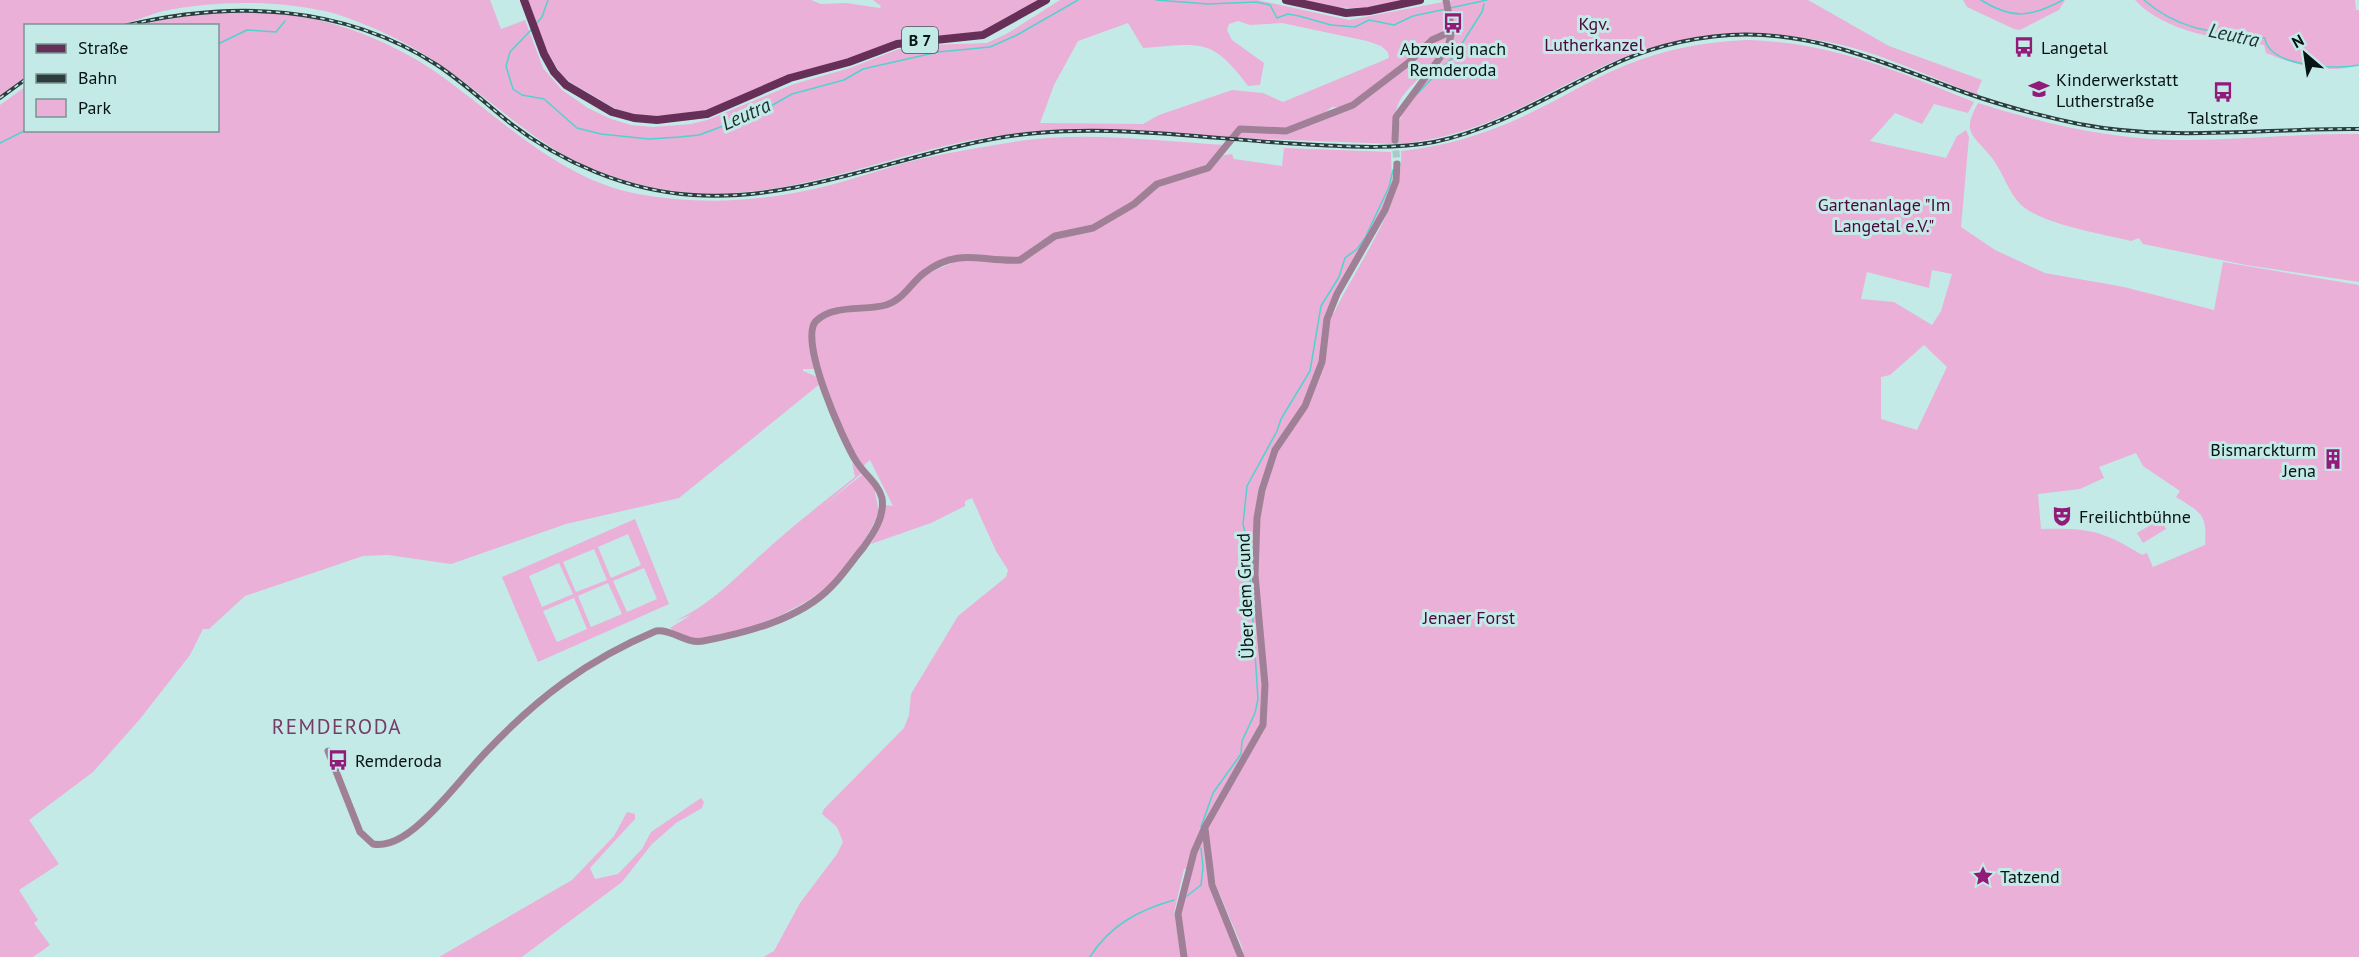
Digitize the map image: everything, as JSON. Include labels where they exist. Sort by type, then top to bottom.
[{"type":"main road","name":"B 7","points":[[524,0],[538,39],[554,72],[566,85],[591,102],[622,116],[672,120],[707,114],[790,78],[849,62],[897,44],[983,35],[1046,0]]},
{"type":"main road","points":[[1286,0],[1346,13],[1370,11],[1420,0]]},
{"type":"street","points":[[1395,140],[1396,117],[1414,90],[1444,54],[1452,31],[1447,3]]},
{"type":"street","points":[[328,751],[360,832],[373,844],[380,846],[413,830],[443,801],[486,752],[555,687],[576,671],[624,646],[662,630],[692,642],[730,635],[767,624],[795,610],[831,587],[875,530],[882,513],[882,502],[876,485],[851,452],[822,382],[811,336],[812,328],[818,320],[839,311],[888,304],[898,299],[923,273],[956,259],[976,255],[1005,260],[1024,259],[1039,244],[1054,236],[1093,228],[1128,208],[1162,182],[1208,168],[1224,152],[1235,134],[1244,128],[1286,131],[1353,105],[1375,90],[1432,40],[1452,31]]},
{"type":"street","name":"Über dem Grund","points":[[1185,957],[1179,922],[1179,904],[1194,852],[1204,827],[1263,725],[1265,685],[1255,575],[1257,518],[1262,489],[1275,450],[1309,395],[1322,362],[1327,319],[1337,294],[1385,210],[1396,181],[1397,164]]},
{"type":"street","points":[[1204,827],[1212,885],[1241,957]]},
{"type":"green space","points":[[0,0],[490,0],[501,29],[525,20],[543,68],[562,90],[588,108],[611,119],[631,125],[653,127],[691,124],[707,120],[794,84],[850,68],[899,49],[927,45],[987,43],[1008,33],[1060,0],[1258,0],[1349,20],[1443,2],[1449,24],[1446,30],[1375,89],[1344,107],[1332,107],[1320,116],[1290,129],[1248,126],[1230,138],[1107,130],[1014,133],[947,146],[802,183],[766,190],[729,193],[691,193],[640,185],[589,167],[544,143],[460,79],[406,44],[363,24],[333,13],[312,9],[270,4],[226,3],[163,11],[124,24],[24,24],[24,78],[0,96]],"holes":[[[1238,21],[1250,25],[1282,23],[1367,41],[1381,46],[1388,52],[1389,58],[1283,102],[1263,93],[1232,90],[1159,115],[1143,124],[1040,123],[1054,85],[1078,41],[1128,23],[1143,48],[1178,45],[1203,47],[1224,58],[1248,86],[1260,85],[1264,63],[1232,40],[1227,30],[1229,24]]]},
{"type":"green space","points":[[527,0],[811,0],[821,4],[846,3],[880,8],[881,6],[873,0],[1040,0],[983,33],[910,38],[707,111],[657,116],[635,115],[614,108],[570,82],[560,73],[548,53]]},
{"type":"green space","points":[[1303,0],[1407,0],[1343,8]]},
{"type":"green space","name":"Kgv. Lutherkanzel","points":[[1808,0],[1889,46],[1982,80],[1978,95],[1885,58],[1847,46],[1798,37],[1768,35],[1738,34],[1708,37],[1679,41],[1621,58],[1478,126],[1428,140],[1399,144],[1399,123],[1406,106],[1440,64],[1449,47],[1453,27],[1449,1]]},
{"type":"green space","points":[[1963,0],[2065,0],[2059,10],[2020,30],[1967,7]]},
{"type":"green space","points":[[2135,0],[2355,0],[2356,10],[2359,10],[2359,64],[2324,69],[2288,61],[2266,53],[2264,45],[2212,37],[2178,27],[2162,20]]},
{"type":"green space","points":[[225,9],[282,13],[310,18],[364,34],[416,59],[533,145],[582,175],[638,194],[683,200],[751,199],[796,193],[937,155],[1045,138],[1122,138],[1226,145],[1207,166],[1168,178],[1098,224],[1054,234],[1038,243],[1023,257],[1005,258],[976,254],[955,257],[937,263],[887,303],[839,309],[813,323],[809,332],[815,369],[803,369],[803,371],[815,376],[821,383],[679,498],[566,524],[451,564],[388,555],[363,556],[245,596],[209,629],[203,629],[190,655],[140,719],[93,772],[29,820],[59,864],[19,890],[38,920],[34,923],[50,945],[33,957],[0,957],[0,105],[24,88],[24,132],[219,132],[219,24],[145,24],[193,13]]},
{"type":"green space","points":[[1448,34],[1441,54],[1399,102],[1395,117],[1394,144],[1235,138],[1238,132],[1281,133],[1353,106],[1426,47]]},
{"type":"green space","name":"Jenaer Forst","points":[[1731,41],[1777,42],[1835,52],[1890,69],[1974,102],[1968,113],[1934,104],[1922,124],[1895,113],[1870,141],[1946,158],[1957,136],[1966,130],[1969,137],[1961,227],[1995,250],[2045,273],[2124,287],[2214,310],[2223,262],[2359,285],[2359,957],[1244,957],[1216,885],[1212,865],[1208,865],[1239,957],[1186,957],[1178,922],[1191,868],[1184,869],[1174,913],[1181,957],[763,957],[774,951],[800,903],[837,854],[843,842],[837,827],[822,814],[824,809],[904,728],[909,715],[911,694],[958,616],[1006,577],[1008,570],[996,551],[972,498],[965,501],[965,506],[931,523],[871,544],[882,523],[885,505],[893,506],[870,460],[862,467],[836,417],[817,359],[816,325],[824,318],[840,313],[883,307],[924,275],[957,261],[969,258],[1014,262],[1055,237],[1081,233],[1153,188],[1214,165],[1224,155],[1232,154],[1234,159],[1282,166],[1284,148],[1391,152],[1392,181],[1384,208],[1327,312],[1334,313],[1387,213],[1400,171],[1401,151],[1468,138],[1516,120],[1602,76],[1641,59],[1685,47]],"holes":[[[1932,270],[1952,274],[1941,311],[1932,325],[1894,302],[1861,299],[1867,272],[1929,288]],[[1924,345],[1947,367],[1917,430],[1881,419],[1881,377],[1890,375]],[[2136,453],[2143,466],[2180,491],[2176,497],[2201,515],[2205,527],[2205,545],[2153,567],[2147,553],[2142,555],[2116,540],[2094,532],[2041,529],[2038,494],[2080,489],[2104,478],[2099,467]]]},
{"type":"green space","points":[[1978,103],[2076,129],[2125,137],[2199,140],[2359,134],[2359,282],[2246,265],[2143,244],[2139,238],[2131,241],[2089,232],[2043,218],[2016,200],[1996,164],[1972,133],[1970,121]]},
{"type":"green space","points":[[852,463],[862,473],[823,506],[863,474],[874,487],[879,512],[858,550],[830,584],[787,612],[731,634],[696,639],[684,636],[670,628],[691,615],[675,621],[715,596],[793,527],[855,477]]},
{"type":"green space","points":[[635,519],[669,604],[538,662],[502,577]],"holes":[[[628,534],[641,565],[611,578],[598,547]],[[594,549],[607,580],[576,592],[563,562]],[[559,563],[573,594],[542,607],[529,576]],[[644,568],[657,599],[627,612],[613,581]],[[608,583],[622,614],[591,627],[578,596]],[[574,598],[587,629],[557,642],[543,611]]]},
{"type":"green space","points":[[2161,519],[2166,529],[2143,543],[2137,533]]},
{"type":"green space","points":[[701,798],[704,802],[702,808],[676,823],[652,844],[622,882],[522,957],[439,957],[572,880],[614,836],[627,812],[635,814],[635,819],[590,868],[595,879],[618,874],[642,849],[651,832]]},
{"type":"waterway","name":"Leutra","points":[[536,24],[542,17],[548,0]]},
{"type":"waterway","name":"Leutra","points":[[531,30],[510,52],[506,66],[513,89],[522,95],[544,99],[577,128],[601,134],[649,139],[699,135],[769,107],[792,94],[844,80],[863,69],[938,52],[990,47],[1017,35],[1078,0]]},
{"type":"waterway","name":"Leutra","points":[[1156,0],[1208,4],[1256,2],[1270,5],[1277,18],[1288,14],[1331,25],[1355,27],[1369,20],[1394,25],[1413,16],[1446,9]]},
{"type":"waterway","name":"Leutra","points":[[1450,8],[1487,0]]},
{"type":"waterway","name":"Leutra","points":[[1981,0],[2003,11],[2022,14],[2041,10],[2063,0]]},
{"type":"waterway","name":"Leutra","points":[[2144,0],[2158,11],[2187,25],[2216,32],[2265,38],[2269,48],[2291,61],[2336,67],[2359,65]]},
{"type":"waterway","points":[[1414,97],[1454,56],[1482,12],[1484,4]]},
{"type":"waterway","points":[[219,44],[247,30],[276,32],[285,21]]},
{"type":"waterway","points":[[0,143],[24,131]]},
{"type":"waterway","points":[[1201,827],[1213,793],[1241,754],[1242,741],[1255,713],[1258,699],[1248,545],[1243,524],[1247,486],[1277,431],[1281,419],[1310,371],[1321,306],[1339,277],[1345,258],[1357,249],[1365,238],[1389,187],[1393,170]]},
{"type":"waterway","points":[[1187,896],[1201,885],[1203,867],[1201,848]]},
{"type":"waterway","points":[[1090,957],[1107,936],[1126,920],[1174,900]]},
{"type":"tunnel","points":[[1395,140],[1397,164]]},
{"type":"railway","points":[[134,24],[205,13],[245,11],[285,13],[324,19],[363,30],[401,45],[437,65],[510,123],[551,151],[620,181],[644,188],[693,195],[737,195],[780,190],[823,182],[951,148],[1037,133],[1142,132],[1283,143],[1391,147],[1434,142],[1501,120],[1635,55],[1682,42],[1730,35],[1792,38],[1821,44],[1879,61],[1966,93],[2079,124],[2114,129],[2184,133],[2359,129]]},
{"type":"railway","points":[[0,98],[24,80]]},
{"type":"place","name":"Abzweig nach Remderoda","points":[[1453,23]]},
{"type":"place","name":"Langetal","points":[[2024,47]]},
{"type":"place","name":"Kinderwerkstatt Lutherstraße","points":[[2039,89]]},
{"type":"place","name":"Talstraße","points":[[2223,92]]},
{"type":"place","name":"Bismarckturm Jena","points":[[2333,459]]},
{"type":"place","name":"Freilichtbühne","points":[[2062,516]]},
{"type":"place","name":"Remderoda","points":[[338,760]]},
{"type":"place","name":"Tatzend","points":[[1983,876]]},
{"type":"district","name":"REMDERODA","points":[[337,726]]},
{"type":"park label","name":"Gartenanlage \"Im Langetal e.V.\"","points":[[1884,214]]}]
